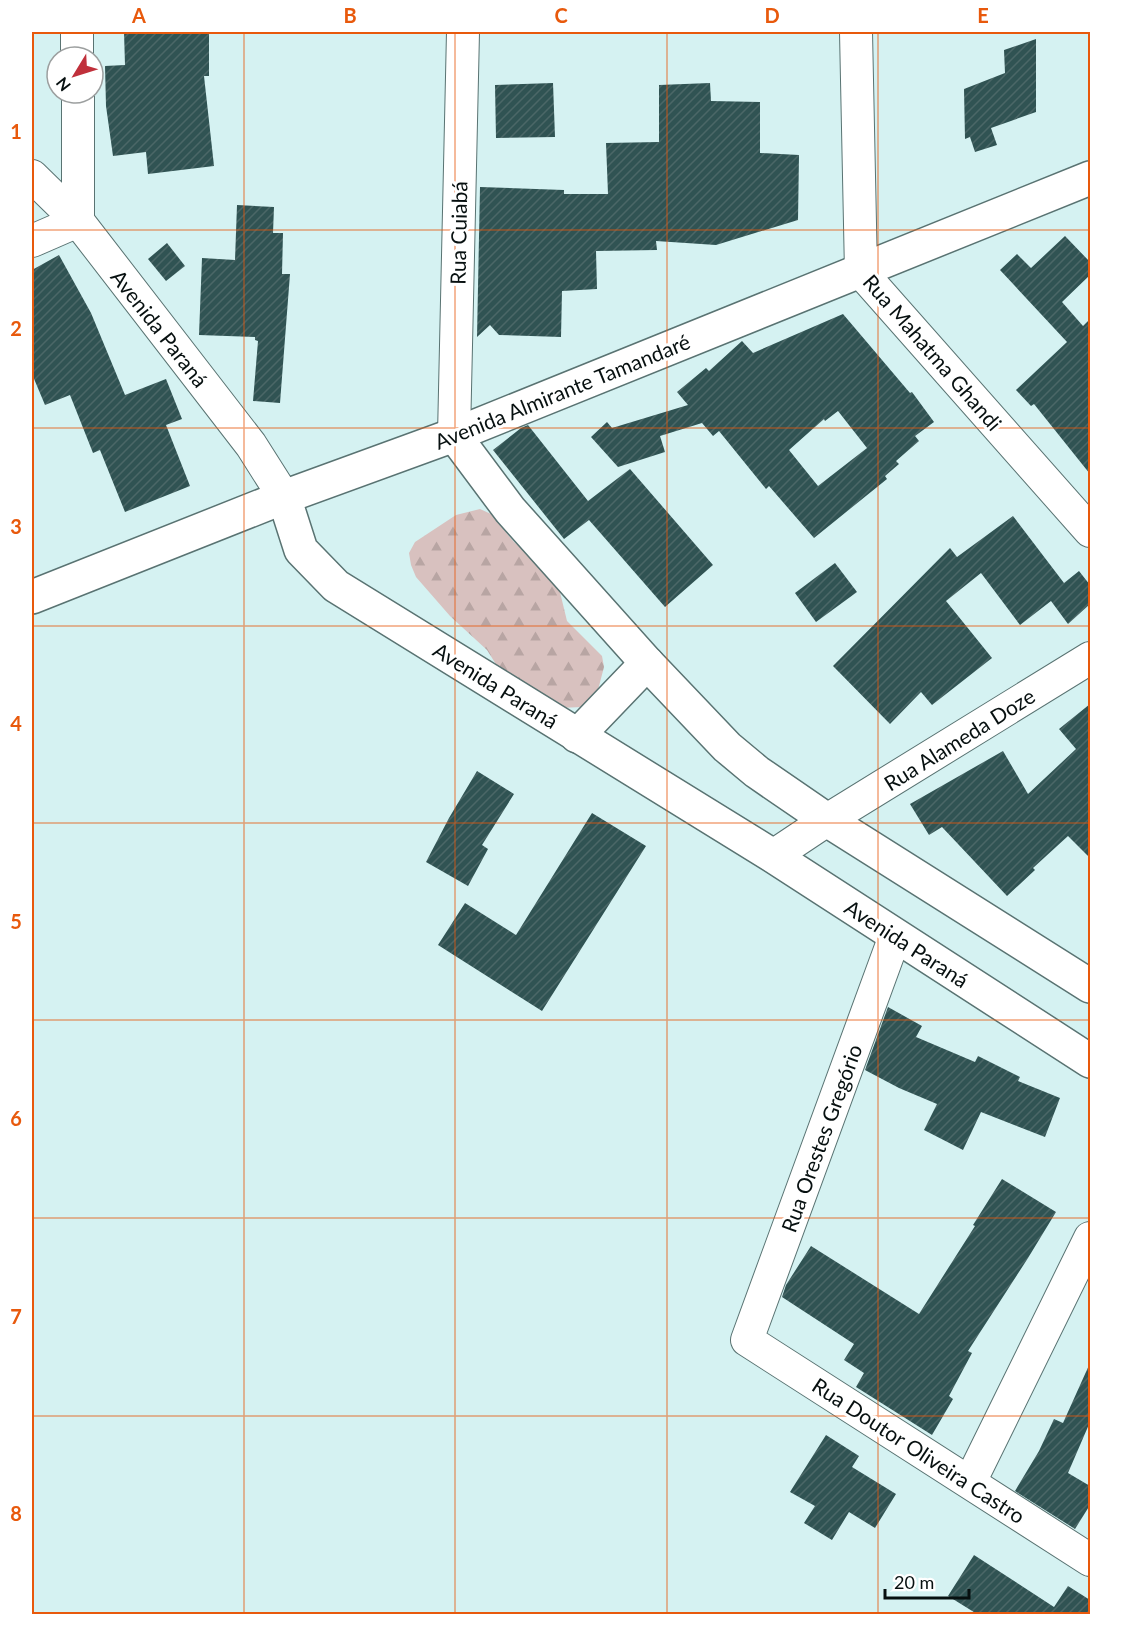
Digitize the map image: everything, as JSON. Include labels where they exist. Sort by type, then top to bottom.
[{"type":"main road","name":"Avenida Almirante Tamandaré","points":[[32,597],[284,497],[454,435],[1090,178]]},
{"type":"main road","points":[[454,435],[510,510],[647,663],[728,747],[758,772],[827,820],[1090,986]]},
{"type":"main road","name":"Avenida Paraná","points":[[284,497],[301,550],[336,586],[773,856],[1090,1061]]},
{"type":"main road","points":[[577,736],[647,663]]},
{"type":"street","name":"Rua Cuiabá","points":[[454,435],[463,32]]},
{"type":"street","name":"Rua Mahatma Ghandi","points":[[856,32],[861,272],[1090,531]]},
{"type":"street","points":[[32,241],[78,221],[78,105]]},
{"type":"street","name":"Avenida Paraná","points":[[32,176],[78,221],[251,445],[284,497]]},
{"type":"street","name":"Rua Alameda Doze","points":[[773,856],[827,820],[1090,658]]},
{"type":"street","name":"Rua Orestes Gregório","points":[[747,1340],[895,936]]},
{"type":"street","points":[[970,1482],[1090,1238]]},
{"type":"street","name":"Rua Doutor Oliveira Castro","points":[[747,1340],[1090,1560]]},
{"type":"green space","points":[[480,509],[491,514],[514,542],[534,558],[559,588],[567,621],[602,656],[604,667],[598,690],[583,707],[558,708],[504,677],[487,650],[450,616],[416,577],[409,553],[415,542],[456,515]]},
{"type":"building","points":[[124,32],[209,32],[209,76],[204,76],[214,166],[148,174],[146,152],[113,156],[106,106],[105,66],[125,65]]},
{"type":"building","points":[[1036,39],[1036,112],[991,128],[997,145],[975,152],[970,137],[965,139],[964,89],[1005,73],[1004,50]]},
{"type":"building","points":[[553,83],[555,137],[496,138],[495,85]]},
{"type":"building","points":[[710,83],[711,101],[760,102],[760,153],[799,155],[798,220],[716,245],[656,241],[657,250],[596,251],[597,289],[562,291],[561,337],[499,335],[490,325],[477,337],[480,187],[564,190],[564,194],[608,194],[606,143],[659,142],[659,85]]},
{"type":"building","points":[[237,205],[274,207],[273,233],[283,233],[282,274],[290,274],[280,403],[253,401],[258,341],[255,337],[199,335],[202,258],[235,260]]},
{"type":"building","points":[[1065,236],[1090,262],[1090,275],[1062,302],[1083,326],[1090,319],[1090,474],[1034,404],[1031,406],[1016,390],[1067,342],[1000,270],[1017,254],[1031,268]]},
{"type":"building","points":[[167,243],[185,266],[166,281],[148,259]]},
{"type":"building","points":[[59,255],[91,313],[125,395],[166,379],[182,419],[166,425],[190,486],[125,512],[100,450],[93,453],[70,395],[45,405],[32,374],[32,270]]},
{"type":"building","points":[[843,314],[910,393],[912,392],[934,422],[915,436],[919,441],[896,461],[899,464],[885,476],[887,479],[814,538],[769,486],[766,489],[719,431],[713,436],[702,423],[660,436],[665,452],[618,467],[591,437],[607,422],[612,428],[688,405],[677,392],[706,368],[709,371],[742,341],[753,353]],"holes":[[[838,411],[867,448],[818,486],[789,450],[824,419],[825,421]]]},
{"type":"building","points":[[528,425],[588,501],[630,469],[713,565],[665,607],[589,520],[564,539],[493,450]]},
{"type":"building","points":[[1013,516],[1064,583],[1079,571],[1090,585],[1090,604],[1068,624],[1051,601],[1020,625],[981,573],[946,601],[992,658],[932,705],[921,692],[890,724],[833,666],[950,548],[957,557]]},
{"type":"building","points":[[835,563],[857,592],[816,622],[795,593]]},
{"type":"building","points":[[1090,704],[1090,858],[1068,836],[1007,896],[942,827],[929,835],[910,804],[1003,751],[1028,794],[1076,749],[1059,729]]},
{"type":"building","points":[[477,771],[514,794],[482,845],[488,849],[468,886],[426,862]]},
{"type":"building","points":[[592,813],[646,846],[542,1011],[438,945],[465,903],[516,935]]},
{"type":"building","points":[[888,1007],[922,1026],[916,1037],[975,1062],[978,1056],[1020,1077],[1018,1081],[1060,1098],[1045,1137],[981,1112],[963,1150],[924,1130],[937,1104],[865,1070]]},
{"type":"building","points":[[1002,1179],[1056,1212],[968,1351],[972,1353],[949,1396],[953,1399],[932,1435],[856,1387],[864,1373],[844,1360],[854,1344],[782,1297],[786,1285],[811,1246],[919,1314]]},
{"type":"building","points":[[1090,1363],[1090,1422],[1068,1473],[1090,1486],[1090,1505],[1075,1529],[1015,1491],[1039,1451],[1054,1419],[1063,1423]]},
{"type":"building","points":[[826,1435],[859,1456],[852,1467],[896,1494],[875,1528],[849,1512],[832,1540],[804,1523],[815,1506],[790,1492]]},
{"type":"building","points":[[974,1555],[1054,1607],[1068,1586],[1090,1600],[1090,1614],[977,1614],[948,1596]]}]
